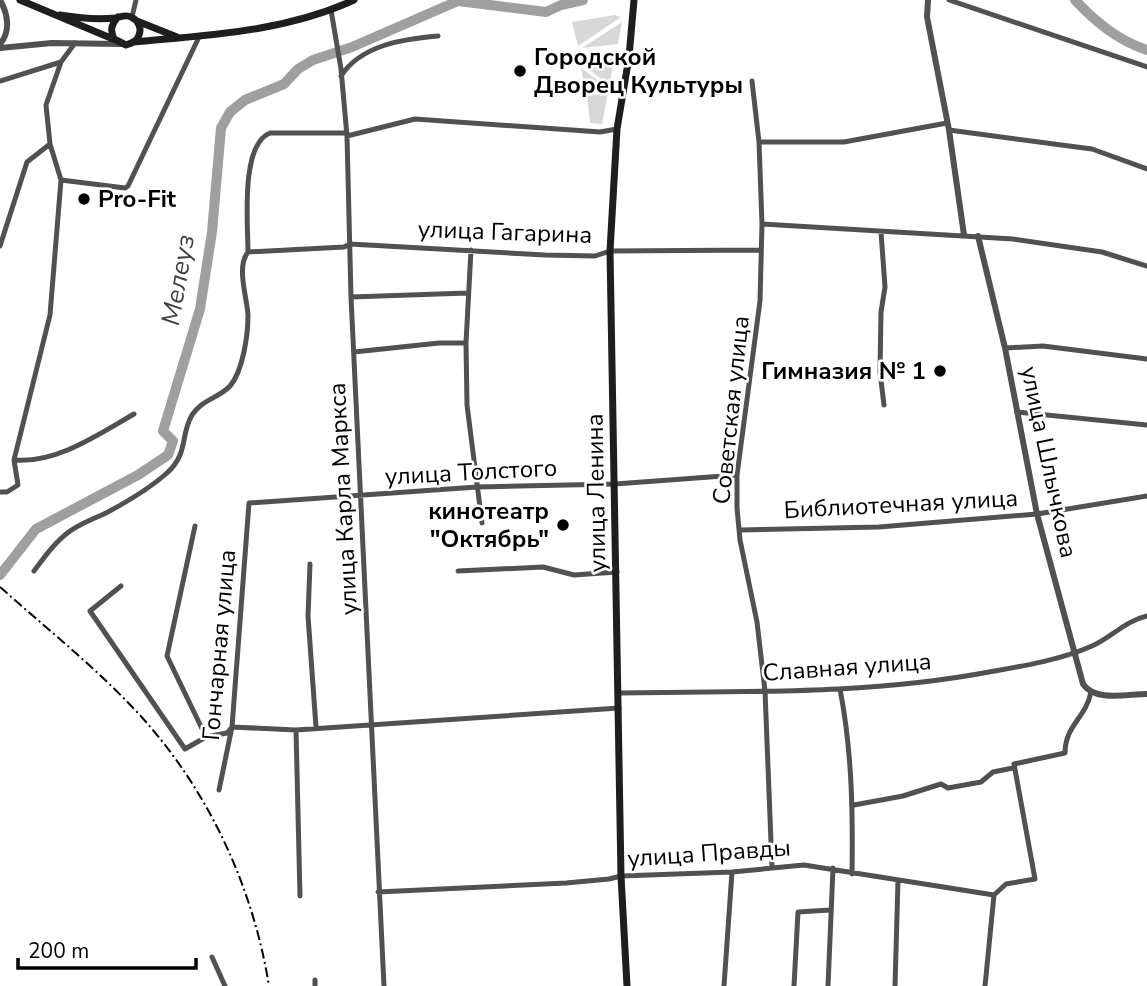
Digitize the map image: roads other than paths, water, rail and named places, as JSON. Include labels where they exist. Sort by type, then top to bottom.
[{"type":"main road","points":[[20,0],[126,45],[285,24],[354,0]]},
{"type":"main road","name":"улица Ленина","points":[[627,986],[621,876],[610,251],[617,129],[629,57],[634,1]]},
{"type":"main road","points":[[60,15],[92,19],[124,15],[181,38]]},
{"type":"main road","points":[[117,41],[111,32],[112,24],[118,17]]},
{"type":"main road","points":[[134,42],[139,36],[140,28],[135,19]]},
{"type":"street","points":[[0,0],[8,23],[0,46],[117,41]]},
{"type":"street","points":[[135,19],[136,0]]},
{"type":"street","points":[[928,0],[927,17],[948,126],[964,235]]},
{"type":"street","points":[[949,0],[1147,67]]},
{"type":"street","name":"улица Карла Маркса","points":[[331,10],[347,135],[351,297],[384,986]]},
{"type":"street","points":[[341,73],[377,48],[410,39],[438,36]]},
{"type":"street","points":[[61,180],[125,188],[128,186],[199,37]]},
{"type":"street","points":[[0,492],[7,492],[18,485],[13,460],[50,315],[61,180],[50,144],[46,105],[61,62],[75,42]]},
{"type":"street","points":[[0,81],[61,62]]},
{"type":"street","name":"Советская улица","points":[[752,81],[759,142],[762,224],[756,341],[737,475],[739,530],[757,622],[765,691],[772,867]]},
{"type":"street","points":[[34,570],[52,546],[71,530],[120,504],[167,473],[183,451],[191,415],[209,398],[229,388],[241,368],[248,335],[243,275],[248,252],[248,170],[261,140],[270,133],[347,135],[415,119],[600,132],[617,129]]},
{"type":"street","points":[[759,142],[844,142],[948,126],[1091,149],[1147,169]]},
{"type":"street","points":[[0,246],[27,162],[50,144]]},
{"type":"street","points":[[762,224],[978,236],[1102,252],[1147,267]]},
{"type":"street","points":[[881,232],[885,286],[881,312],[880,372],[884,405]]},
{"type":"street","name":"улица Шлычкова","points":[[978,236],[1005,348],[1037,514],[1083,684],[1091,692]]},
{"type":"street","name":"улица Гагарина","points":[[248,252],[344,247],[351,244],[582,256],[594,256],[610,251],[761,250]]},
{"type":"street","points":[[471,250],[466,343],[467,405],[482,523]]},
{"type":"street","points":[[351,297],[468,293]]},
{"type":"street","points":[[354,352],[439,343],[466,343]]},
{"type":"street","points":[[1005,348],[1043,346],[1147,359]]},
{"type":"street","points":[[1017,412],[1147,425]]},
{"type":"street","points":[[13,460],[32,462],[90,439],[134,414]]},
{"type":"street","name":"улица Толстого","points":[[248,503],[737,475]]},
{"type":"street","name":"Библиотечная улица","points":[[739,530],[880,527],[1037,514],[1147,496]]},
{"type":"street","name":"Гончарная улица","points":[[219,790],[232,727],[248,503]]},
{"type":"street","points":[[195,526],[167,656],[206,737]]},
{"type":"street","points":[[310,564],[308,616],[316,727]]},
{"type":"street","points":[[458,570],[543,566],[574,575],[617,572]]},
{"type":"street","points":[[121,586],[90,611],[185,749],[206,737],[227,733],[232,727],[296,730],[619,708]]},
{"type":"street","name":"Славная улица","points":[[619,694],[841,689],[988,673],[1074,653],[1096,644],[1134,619],[1147,617]]},
{"type":"street","points":[[841,689],[854,805],[852,874]]},
{"type":"street","points":[[985,986],[994,895],[1006,884],[1035,879],[1013,768],[1016,763],[1065,753],[1068,733],[1086,710],[1091,692],[1098,695],[1147,694]]},
{"type":"street","points":[[296,730],[300,896]]},
{"type":"street","points":[[854,805],[903,796],[941,785],[948,788],[981,782],[993,772],[1013,768]]},
{"type":"street","name":"улица Правды","points":[[378,892],[566,883],[621,876],[732,872],[804,865],[994,895]]},
{"type":"street","points":[[828,986],[833,869]]},
{"type":"street","points":[[724,986],[732,872]]},
{"type":"street","points":[[895,986],[898,880]]},
{"type":"street","points":[[794,986],[798,912],[830,910]]},
{"type":"street","points":[[212,957],[225,986]]},
{"type":"waterway","name":"Мелеуз","points":[[0,575],[36,529],[138,475],[168,455],[173,441],[163,431],[200,309],[212,232],[221,128],[230,112],[245,100],[284,84],[298,69],[313,60],[352,47],[458,1],[546,12],[583,0]]},
{"type":"waterway","name":"Мелеуз","points":[[1075,0],[1108,30],[1147,50]]},
{"type":"railway","points":[[0,587],[121,695],[162,741],[185,772],[205,805],[239,875],[262,949],[269,986]]},
{"type":"place","name":"Городской Дворец Культуры","points":[[520,71]]},
{"type":"place","name":"Pro-Fit","points":[[84,199]]},
{"type":"place","name":"Гимназия № 1","points":[[940,371]]},
{"type":"place","name":"кинотеатр \"Октябрь\"","points":[[563,525]]}]
